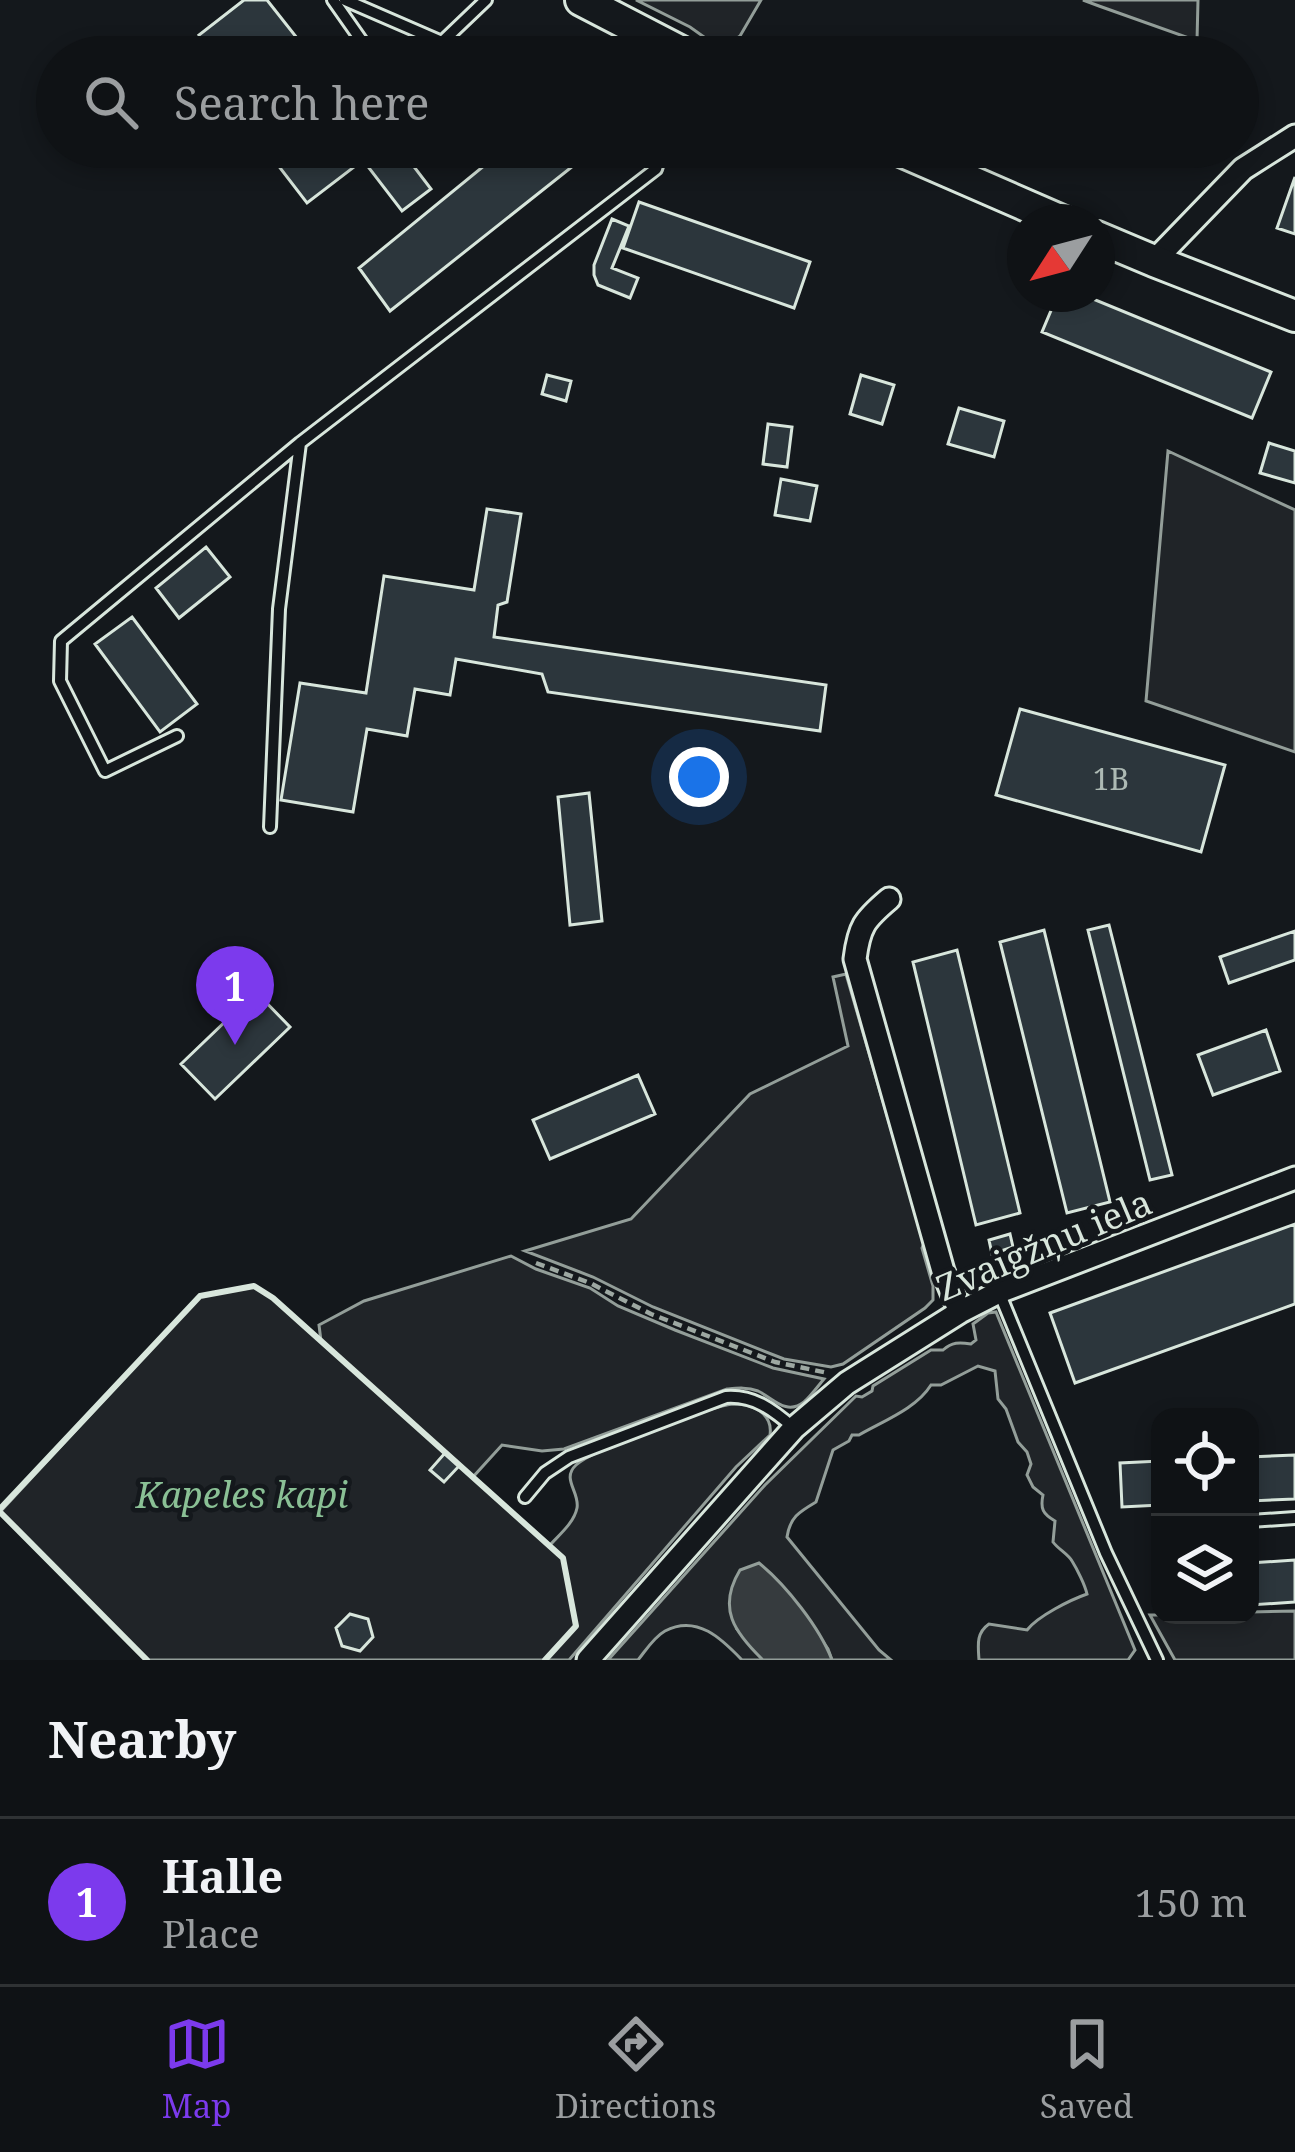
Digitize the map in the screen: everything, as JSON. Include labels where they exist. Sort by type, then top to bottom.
[{"type":"main road","points":[[581,0],[650,36]]},
{"type":"main road","points":[[940,168],[1023,204]]},
{"type":"main road","points":[[1115,245],[1295,316]]},
{"type":"street","points":[[1259,159],[1295,136]]},
{"type":"street","points":[[1154,262],[1246,168]]},
{"type":"street","points":[[889,899],[858,931],[855,959],[944,1271],[960,1312]]},
{"type":"street","name":"Zvaigžņu iela","points":[[588,1660],[794,1428],[847,1383],[999,1292],[1295,1178]]},
{"type":"lane","points":[[333,0],[358,36]]},
{"type":"lane","points":[[345,0],[428,36]]},
{"type":"lane","points":[[448,36],[486,0]]},
{"type":"lane","points":[[177,736],[105,772],[60,681],[62,641],[300,443],[656,168]]},
{"type":"lane","points":[[269,827],[279,609],[300,443]]},
{"type":"lane","points":[[999,1292],[1106,1553],[1157,1660]]},
{"type":"lane","points":[[525,1497],[545,1473],[568,1457],[726,1397],[759,1402],[794,1428]]},
{"type":"lane","points":[[1259,1520],[1295,1517]]},
{"type":"path","points":[[536,1263],[776,1362],[805,1370],[864,1373]]},
{"type":"green space","points":[[636,0],[761,0],[740,36],[703,36]]},
{"type":"green space","points":[[1083,0],[1198,0],[1197,36],[1183,36]]},
{"type":"green space","points":[[1168,451],[1295,510],[1295,752],[1146,701]]},
{"type":"green space","points":[[846,974],[924,1243],[933,1286],[933,1300],[925,1308],[843,1364],[831,1367],[784,1359],[525,1251],[631,1219],[750,1094],[848,1046],[833,977]]},
{"type":"green space","name":"Kapeles kapi","points":[[511,1256],[675,1330],[773,1368],[824,1379],[797,1406],[780,1404],[754,1390],[727,1389],[564,1449],[502,1445],[473,1477],[549,1546],[575,1513],[570,1475],[586,1458],[722,1406],[748,1406],[768,1421],[770,1435],[736,1467],[569,1660],[147,1660],[0,1512],[200,1296],[254,1286],[321,1341],[319,1325],[364,1301]]},
{"type":"green space","points":[[996,1312],[1135,1650],[1128,1660],[979,1660],[980,1635],[989,1624],[1027,1630],[1046,1614],[1087,1594],[1072,1561],[1053,1542],[1055,1521],[1043,1511],[1043,1495],[1027,1475],[1031,1464],[998,1399],[995,1371],[978,1366],[941,1385],[931,1385],[908,1408],[852,1435],[833,1450],[816,1502],[796,1516],[788,1530],[787,1537],[891,1660],[832,1660],[791,1596],[737,1629],[763,1660],[742,1660],[708,1631],[688,1625],[661,1634],[638,1660],[608,1660],[765,1485],[856,1396],[872,1391],[931,1350],[971,1344],[976,1340],[973,1324]]},
{"type":"green space","points":[[1295,1611],[1295,1660],[1175,1660],[1155,1624],[1259,1624],[1259,1612]]},
{"type":"shaded area","points":[[759,1563],[801,1608],[832,1660],[763,1660],[744,1639],[732,1619],[730,1596],[740,1570]]},
{"type":"building","points":[[244,0],[267,0],[295,36],[200,36]]},
{"type":"building","points":[[280,168],[353,168],[307,203]]},
{"type":"building","points":[[369,168],[415,168],[431,189],[402,211]]},
{"type":"building","points":[[481,168],[570,168],[390,311],[359,268]]},
{"type":"building","points":[[1295,177],[1295,234],[1277,228]]},
{"type":"building","points":[[639,202],[810,262],[794,308],[623,248]]},
{"type":"building","points":[[612,219],[629,226],[612,268],[638,278],[630,298],[598,285],[594,275]]},
{"type":"building","points":[[1115,308],[1271,372],[1252,418],[1042,332],[1050,312],[1115,312]]},
{"type":"building","points":[[547,375],[571,381],[566,401],[542,394]]},
{"type":"building","points":[[861,375],[894,385],[882,424],[850,414]]},
{"type":"building","points":[[959,408],[1004,421],[994,457],[948,444]]},
{"type":"building","points":[[768,424],[792,427],[787,467],[763,464]]},
{"type":"building","points":[[1269,443],[1295,451],[1295,483],[1260,473]]},
{"type":"building","points":[[781,479],[817,486],[810,521],[775,515]]},
{"type":"building","points":[[487,509],[521,514],[507,602],[498,605],[494,637],[826,685],[820,731],[548,692],[542,674],[456,659],[450,695],[415,689],[407,736],[367,729],[353,812],[281,800],[300,683],[366,693],[384,576],[474,590]]},
{"type":"building","points":[[206,547],[230,577],[179,618],[156,588]]},
{"type":"building","points":[[132,617],[197,704],[160,732],[95,644]]},
{"type":"building","points":[[1020,709],[1225,765],[1201,852],[996,795]]},
{"type":"building","points":[[589,793],[602,921],[570,925],[558,797]]},
{"type":"building","points":[[1109,925],[1172,1175],[1150,1180],[1088,930]]},
{"type":"building","points":[[1044,930],[1110,1202],[1067,1213],[1000,942]]},
{"type":"building","points":[[1295,931],[1295,960],[1229,983],[1220,957]]},
{"type":"building","points":[[957,950],[1020,1213],[976,1225],[913,962]]},
{"type":"building","points":[[256,992],[290,1027],[215,1099],[181,1064]]},
{"type":"building","points":[[1266,1030],[1280,1071],[1213,1095],[1198,1055]]},
{"type":"building","points":[[638,1075],[655,1114],[550,1159],[533,1120]]},
{"type":"building","points":[[1295,1224],[1295,1304],[1075,1383],[1050,1313]]},
{"type":"building","points":[[1010,1234],[1013,1247],[992,1254],[989,1240]]},
{"type":"building","points":[[445,1453],[460,1465],[444,1482],[430,1470]]},
{"type":"building","points":[[1295,1455],[1295,1499],[1259,1501],[1259,1457]]},
{"type":"building","points":[[1151,1461],[1151,1505],[1122,1507],[1120,1463]]},
{"type":"building","points":[[1295,1560],[1295,1602],[1259,1604],[1259,1562]]},
{"type":"building","points":[[350,1614],[368,1619],[373,1637],[360,1651],[342,1646],[336,1628]]},
{"type":"wall","points":[[0,1509],[200,1296],[254,1286],[563,1558],[576,1626],[545,1660]]},
{"type":"wall","points":[[0,1512],[147,1660]]},
{"type":"place","name":"Halle","points":[[235,1045]]}]
